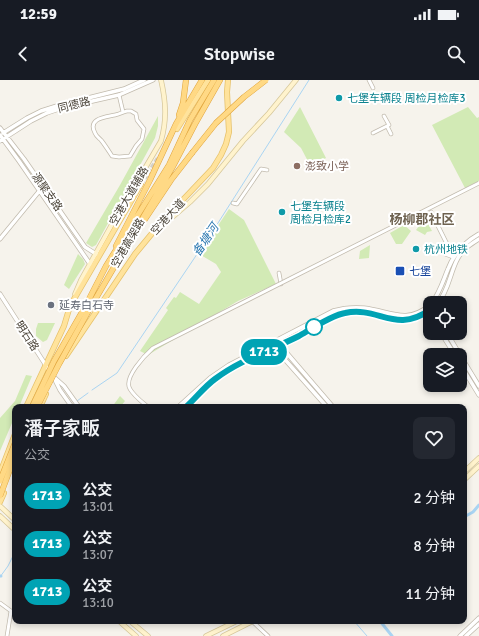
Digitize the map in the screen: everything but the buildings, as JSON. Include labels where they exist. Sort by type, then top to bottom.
[{"type":"highway","points":[[177,126],[183,103],[186,80]]},
{"type":"highway","points":[[106,266],[124,228],[202,80]]},
{"type":"highway","name":"空港高架路","points":[[40,404],[87,309],[106,266],[168,165],[190,120],[214,80]]},
{"type":"highway","name":"空港高架路","points":[[33,404],[54,361],[172,168],[220,80]]},
{"type":"highway","points":[[126,245],[148,216],[171,180],[216,123],[244,97],[266,80]]},
{"type":"highway","points":[[0,481],[12,451]]},
{"type":"highway","points":[[0,496],[12,464]]},
{"type":"main road","name":"空港大道辅路","points":[[70,306],[81,280],[127,197],[161,141],[166,117],[161,80]]},
{"type":"main road","points":[[177,126],[208,80]]},
{"type":"main road","name":"空港大道","points":[[41,404],[66,356],[144,243],[208,173],[221,155],[229,132],[227,92],[228,80]]},
{"type":"main road","points":[[144,243],[208,184],[296,80]]},
{"type":"main road","points":[[27,404],[64,326],[70,306],[141,184]]},
{"type":"main road","points":[[0,472],[12,442]]},
{"type":"main road","points":[[467,469],[479,458]]},
{"type":"main road","points":[[467,477],[479,466]]},
{"type":"main road","points":[[0,502],[12,471]]},
{"type":"main road","points":[[0,506],[12,517]]},
{"type":"main road","points":[[0,516],[12,527]]},
{"type":"main road","points":[[122,624],[136,636]]},
{"type":"main road","points":[[134,624],[148,636]]},
{"type":"main road","points":[[206,636],[231,624]]},
{"type":"main road","points":[[223,636],[246,624]]},
{"type":"street","name":"同德路","points":[[1,134],[41,111],[124,89],[144,80]]},
{"type":"street","name":"同德路","points":[[3,139],[31,121],[47,113],[62,108],[119,95],[153,80]]},
{"type":"street","points":[[369,80],[373,88]]},
{"type":"street","points":[[119,95],[123,112]]},
{"type":"street","points":[[123,112],[134,112],[137,120],[143,126],[144,132],[142,139],[130,156],[112,156],[96,135],[93,127],[96,120],[123,112]]},
{"type":"street","points":[[384,116],[389,125],[387,126],[391,134]]},
{"type":"street","points":[[373,133],[387,126]]},
{"type":"street","name":"源聚支路","points":[[0,128],[3,139],[40,190],[90,264]]},
{"type":"street","name":"源聚支路","points":[[3,139],[43,187],[85,247],[96,254]]},
{"type":"street","points":[[233,203],[237,204],[261,169],[263,168],[267,170]]},
{"type":"street","points":[[145,404],[132,392],[128,385],[128,380],[133,371],[150,351],[479,183]]},
{"type":"street","points":[[0,239],[43,187]]},
{"type":"street","points":[[431,212],[447,244],[443,250],[445,254],[453,257]]},
{"type":"street","points":[[437,296],[440,292],[453,257],[470,240],[479,234]]},
{"type":"street","points":[[442,296],[447,288],[458,258],[468,246],[479,239]]},
{"type":"street","points":[[279,273],[281,284]]},
{"type":"street","name":"明石路","points":[[0,294],[54,378]]},
{"type":"street","points":[[181,404],[216,374],[229,365],[333,312],[341,309],[364,308],[399,316],[423,312]]},
{"type":"street","points":[[189,404],[215,379],[234,367],[340,313],[358,311],[398,320],[413,319],[423,314]]},
{"type":"street","points":[[276,341],[330,404]]},
{"type":"street","points":[[271,343],[324,404]]},
{"type":"street","points":[[467,366],[479,386]]},
{"type":"street","points":[[467,375],[479,395]]},
{"type":"street","points":[[54,378],[64,386],[77,404]]},
{"type":"street","points":[[54,378],[60,390],[70,404]]},
{"type":"street","points":[[0,603],[11,611],[7,636]]},
{"type":"street","points":[[460,636],[479,618]]},
{"type":"street","points":[[255,624],[268,636]]},
{"type":"street","points":[[466,636],[479,624]]},
{"type":"green space","points":[[300,107],[326,158],[311,167],[301,148],[284,132]]},
{"type":"green space","points":[[468,107],[477,118],[479,117],[479,181],[465,188],[432,125]]},
{"type":"green space","points":[[158,116],[158,126],[155,138],[96,245],[92,247],[86,243]]},
{"type":"green space","points":[[229,209],[244,220],[276,284],[238,301],[148,355],[140,351],[168,310],[166,308],[174,297],[176,298],[180,292],[199,304],[221,272],[216,264],[199,254]]},
{"type":"green space","points":[[427,222],[432,231],[427,232],[425,235],[416,230],[419,226]]},
{"type":"green space","points":[[404,225],[411,231],[402,244],[396,244],[390,233]]},
{"type":"green space","points":[[370,245],[369,258],[359,259],[360,251]]},
{"type":"green space","points":[[78,254],[83,259],[85,264],[69,289],[64,285]]},
{"type":"green space","points":[[38,323],[55,323],[47,340],[43,342],[36,336]]},
{"type":"green space","points":[[26,375],[32,376],[20,404],[12,404]]},
{"type":"green space","points":[[120,396],[125,401],[122,404],[114,404]]},
{"type":"green space","points":[[12,404],[12,423],[0,451],[0,418]]},
{"type":"waterway","name":"备塘河","points":[[92,390],[117,373],[218,223],[309,80]]},
{"type":"waterway","name":"备塘河","points":[[77,401],[88,393]]},
{"type":"waterway","points":[[467,515],[473,512],[479,505]]},
{"type":"waterway","name":"备塘河","points":[[0,577],[12,558]]},
{"type":"waterway","points":[[357,624],[367,636]]},
{"type":"waterway","points":[[382,624],[392,636]]},
{"type":"tunnel","points":[[141,184],[159,157]]},
{"type":"bus line","name":"1713","points":[[189,404],[210,383],[234,367],[292,339],[336,315],[358,311],[392,320],[405,320],[413,319],[423,314]]},
{"type":"place","name":"七堡车辆段 周检月检库3","points":[[339,98]]},
{"type":"place","name":"澎致小学","points":[[297,166]]},
{"type":"place","name":"七堡车辆段 周检月检库2","points":[[282,212]]},
{"type":"place","name":"杭州地铁","points":[[416,249]]},
{"type":"place","name":"七堡","points":[[400,271]]},
{"type":"place","name":"延寿白石寺","points":[[51,305]]},
{"type":"district","name":"杨柳郡社区","points":[[422,220]]}]
